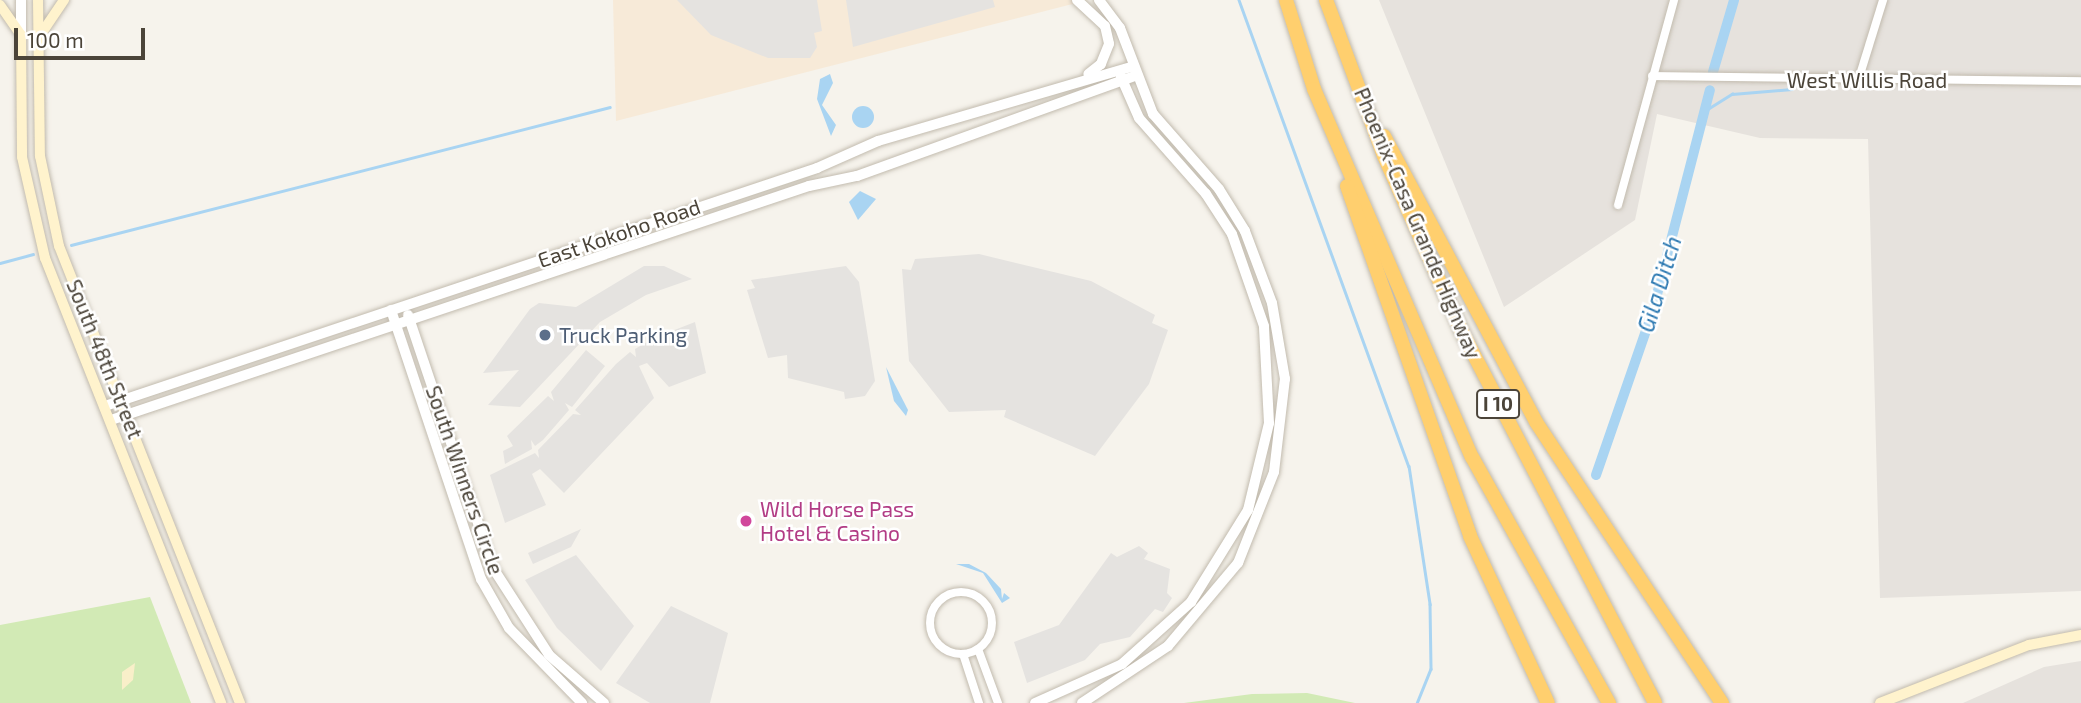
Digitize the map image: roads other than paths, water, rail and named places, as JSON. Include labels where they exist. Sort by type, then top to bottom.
[{"type":"highway","name":"Phoenix-Casa Grande Highway","points":[[1286,0],[1314,89],[1472,457],[1609,703]]},
{"type":"highway","name":"Phoenix-Casa Grande Highway","points":[[1326,0],[1362,95],[1461,330],[1655,703]]},
{"type":"highway","points":[[1314,89],[1465,524],[1548,703]]},
{"type":"highway","points":[[1362,95],[1536,422],[1722,703]]},
{"type":"main road","name":"South 48th Street","points":[[38,0],[37,40],[47,200],[240,703]]},
{"type":"main road","points":[[37,40],[64,0]]},
{"type":"main road","points":[[0,5],[21,35]]},
{"type":"main road","name":"South 48th Street","points":[[21,35],[29,202],[221,703]]},
{"type":"main road","points":[[1880,703],[1915,694],[1998,656],[2081,635]]},
{"type":"main road","points":[[1906,703],[1915,694]]},
{"type":"street","name":"South 48th Street","points":[[21,0],[21,35]]},
{"type":"street","points":[[1077,0],[1105,26],[1109,44],[1101,64],[1082,78]]},
{"type":"street","points":[[1082,703],[1168,646],[1220,587],[1260,517],[1281,438],[1284,379],[1272,303],[1245,231],[1199,163],[1153,114],[1113,15],[1099,0]]},
{"type":"street","points":[[1618,205],[1674,0]]},
{"type":"street","points":[[1858,81],[1883,0]]},
{"type":"street","points":[[1035,703],[1122,664],[1159,635],[1208,579],[1248,510],[1261,468],[1270,376],[1259,306],[1232,234],[1206,194],[1139,118],[1119,70]]},
{"type":"street","name":"East Kokoho Road","points":[[105,406],[704,205],[878,141],[909,136],[1082,78],[1119,70],[1136,71]]},
{"type":"street","name":"East Kokoho Road","points":[[111,420],[709,219],[857,176],[914,151],[1123,80],[1136,71]]},
{"type":"street","name":"West Willis Road","points":[[1652,76],[1858,81],[2081,81]]},
{"type":"street","points":[[909,136],[914,151]]},
{"type":"street","points":[[704,205],[709,219]]},
{"type":"street","points":[[1259,306],[1272,303]]},
{"type":"street","name":"South Winners Circle","points":[[404,306],[493,568],[549,655],[604,703]]},
{"type":"street","name":"South Winners Circle","points":[[391,310],[481,579],[509,628],[582,703]]},
{"type":"street","points":[[1208,579],[1220,587]]},
{"type":"street","points":[[955,592],[976,596],[990,611],[990,633],[978,649],[963,654],[937,644],[929,624],[936,603],[955,592]]},
{"type":"street","points":[[978,649],[998,703]]},
{"type":"street","points":[[963,654],[979,703]]},
{"type":"water","points":[[830,74],[833,83],[822,105],[836,125],[831,136],[817,99],[820,79]]},
{"type":"water","points":[[863,106],[871,109],[874,117],[871,125],[863,128],[855,125],[852,117],[855,109]]},
{"type":"water","points":[[860,191],[876,199],[858,220],[849,202]]},
{"type":"water","points":[[886,367],[908,410],[906,416],[894,401]]},
{"type":"water","points":[[956,564],[969,564],[986,573],[1001,589],[1002,599],[1004,593],[1010,598],[1002,603],[983,573]]},
{"type":"waterway","points":[[1239,0],[1409,466],[1430,604],[1431,669],[1417,703]]},
{"type":"waterway","name":"Gila Ditch","points":[[1713,72],[1734,0]]},
{"type":"waterway","points":[[1706,110],[1732,94],[1792,89]]},
{"type":"waterway","name":"Gila Ditch","points":[[1596,475],[1653,310],[1710,90]]},
{"type":"waterway","points":[[71,245],[610,107]]},
{"type":"waterway","points":[[0,263],[33,254]]},
{"type":"place","name":"Truck Parking","points":[[545,335]]},
{"type":"place","name":"Wild Horse Pass Hotel & Casino","points":[[746,521]]}]
